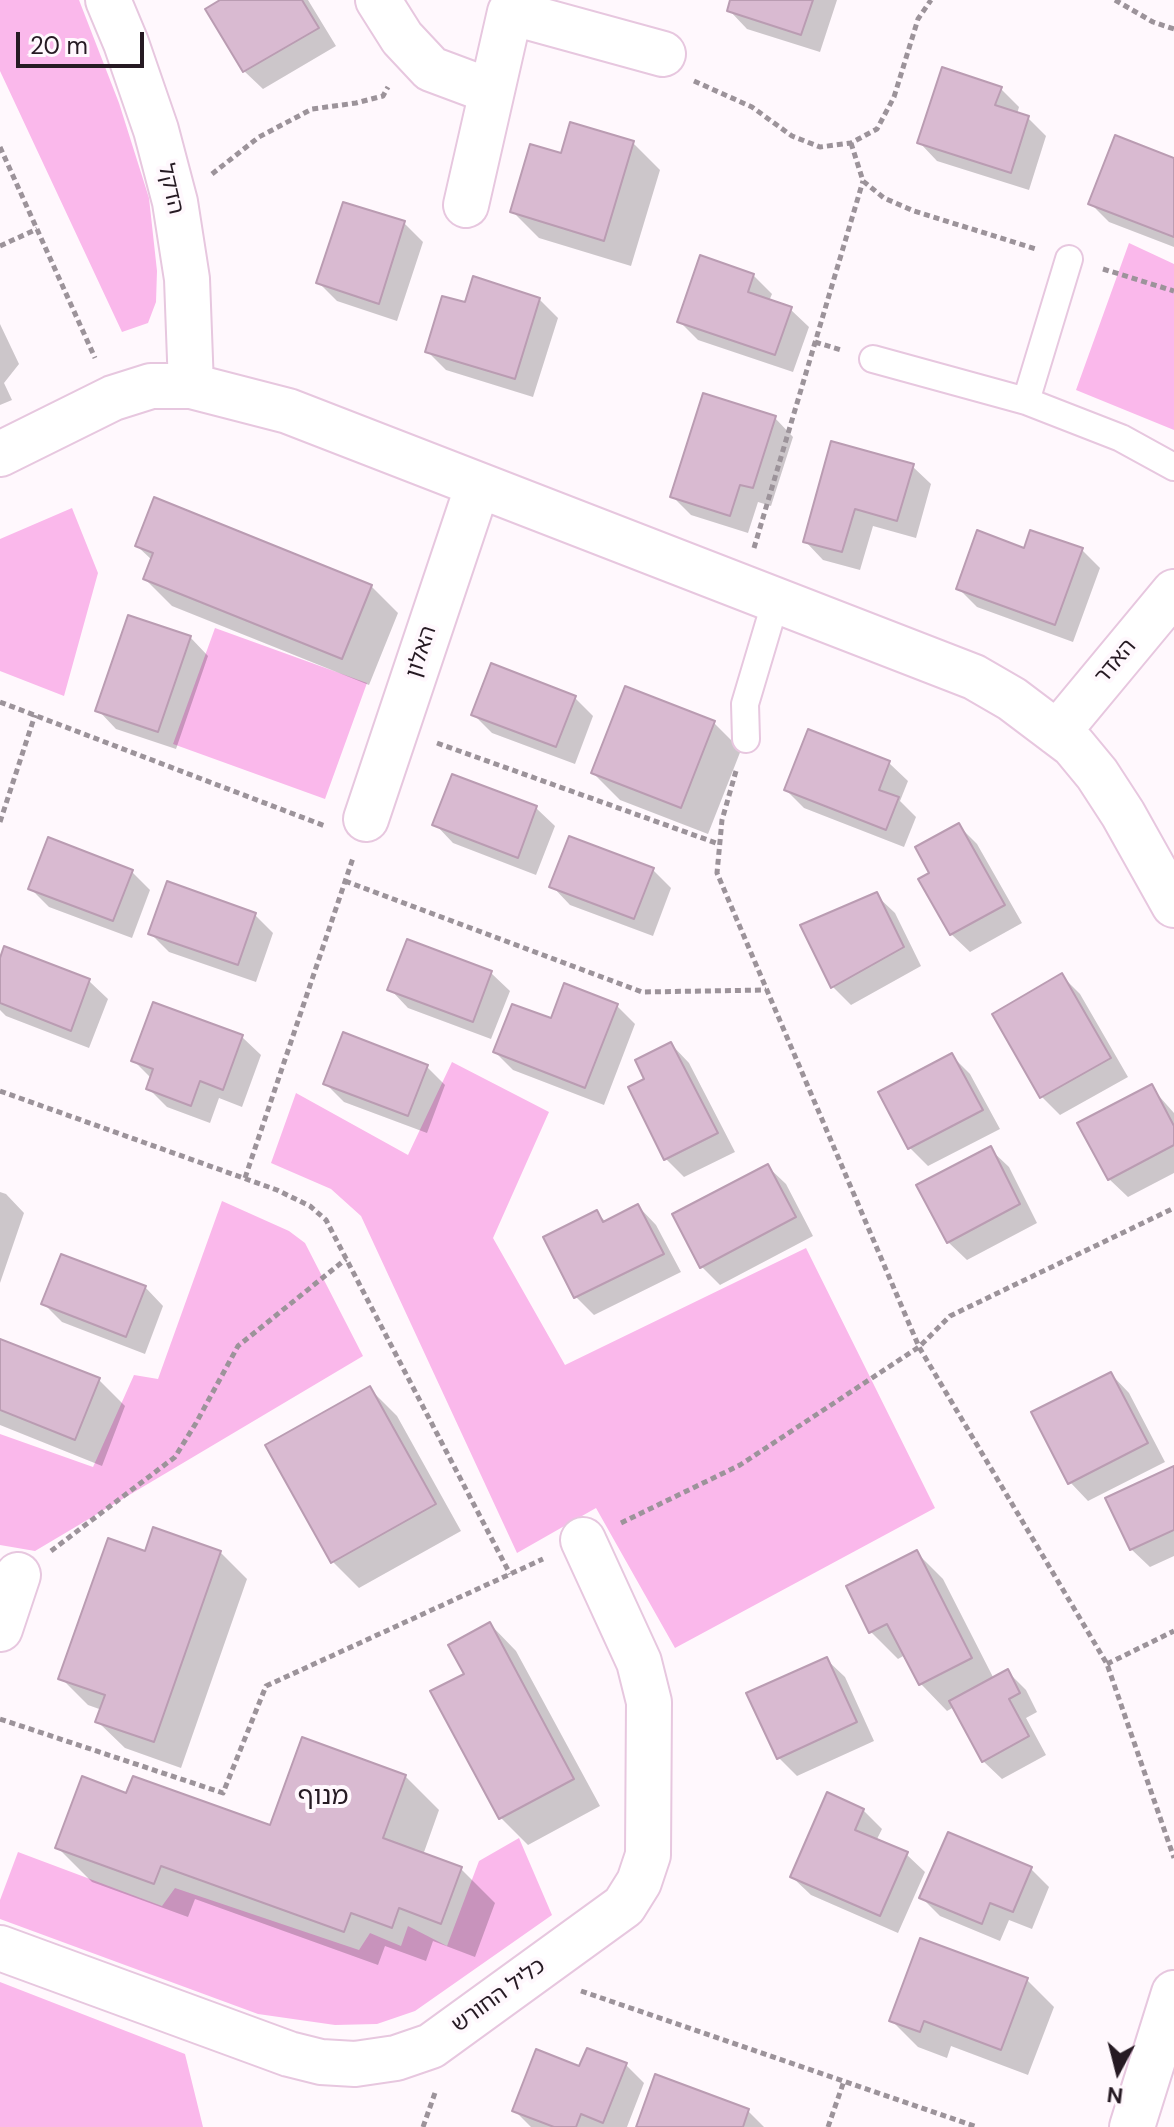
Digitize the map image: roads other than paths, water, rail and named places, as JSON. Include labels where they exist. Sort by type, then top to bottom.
[{"type":"street","name":"הדקל","points":[[108,0],[156,130],[175,202],[187,279],[191,386]]},
{"type":"street","points":[[378,0],[402,38],[431,69],[490,91]]},
{"type":"street","points":[[466,205],[510,12],[663,54]]},
{"type":"street","points":[[0,454],[113,398],[151,386],[191,386],[288,411],[974,677],[1012,699],[1073,745],[1097,774],[1174,905]]},
{"type":"street","name":"האלון","points":[[363,829],[478,485]]},
{"type":"street","name":"האדר","points":[[1057,733],[1174,592]]},
{"type":"street","name":"כליל החורש","points":[[0,1948],[289,2054],[321,2062],[355,2064],[396,2058],[431,2046],[624,1906],[639,1882],[648,1855],[649,1702],[639,1662],[583,1540]]},
{"type":"street","points":[[0,1629],[18,1575]]},
{"type":"street","points":[[1132,2127],[1174,1993]]},
{"type":"lane","points":[[1026,401],[1069,259]]},
{"type":"lane","points":[[873,359],[1026,401],[1121,438],[1174,467]]},
{"type":"lane","points":[[746,739],[745,704],[759,594]]},
{"type":"district","name":"מנוף","points":[[323,1797]]}]
